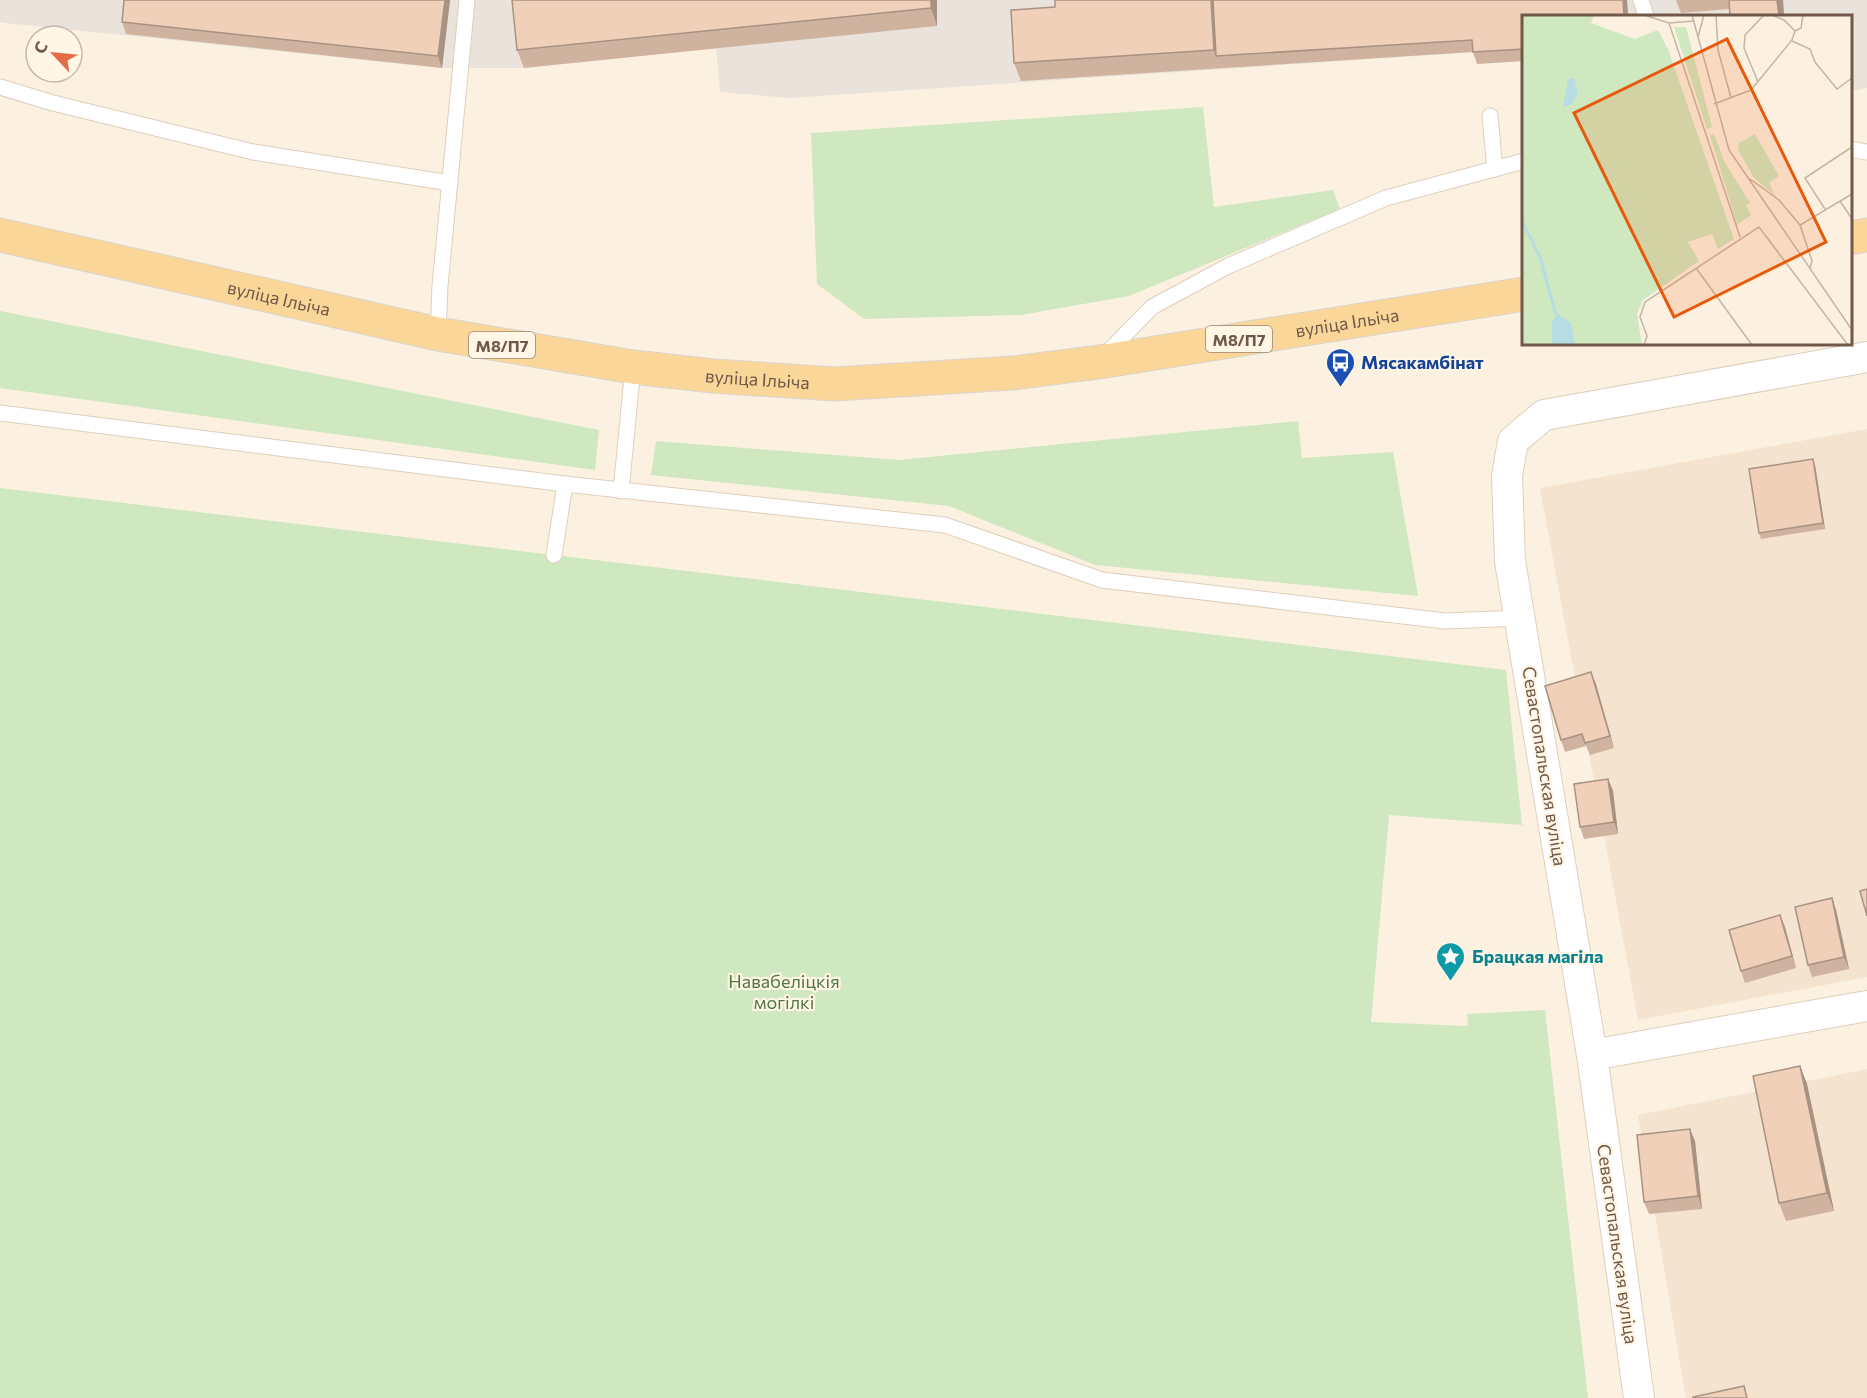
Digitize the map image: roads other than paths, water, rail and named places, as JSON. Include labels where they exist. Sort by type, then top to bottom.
[{"type":"main road","name":"вуліца Ільіча","points":[[0,234],[438,334],[633,367],[713,376],[836,384],[1013,373],[1099,362],[1522,294]]},
{"type":"main road","points":[[1852,238],[1867,235]]},
{"type":"street","name":"Севастопальская вуліца","points":[[1639,1398],[1592,1055],[1510,561],[1507,476],[1513,441],[1544,415],[1867,357]]},
{"type":"street","points":[[1592,1055],[1867,1006]]},
{"type":"lane","points":[[438,334],[440,286],[467,0]]},
{"type":"lane","points":[[1641,0],[1646,15]]},
{"type":"lane","points":[[0,87],[53,103],[253,152],[450,183]]},
{"type":"lane","points":[[1490,116],[1495,169]]},
{"type":"lane","points":[[1852,148],[1867,152]]},
{"type":"lane","points":[[1099,362],[1152,307],[1228,266],[1386,198],[1522,162]]},
{"type":"lane","points":[[621,491],[633,367]]},
{"type":"lane","points":[[0,413],[621,491],[945,525],[1102,580],[1445,621],[1521,618]]},
{"type":"lane","points":[[554,555],[565,484]]},
{"type":"place","name":"Мясакамбінат","points":[[1340,388]]},
{"type":"place","name":"Брацкая магіла","points":[[1451,982]]},
{"type":"park label","name":"Навабеліцкія могілкі","points":[[784,991]]}]
